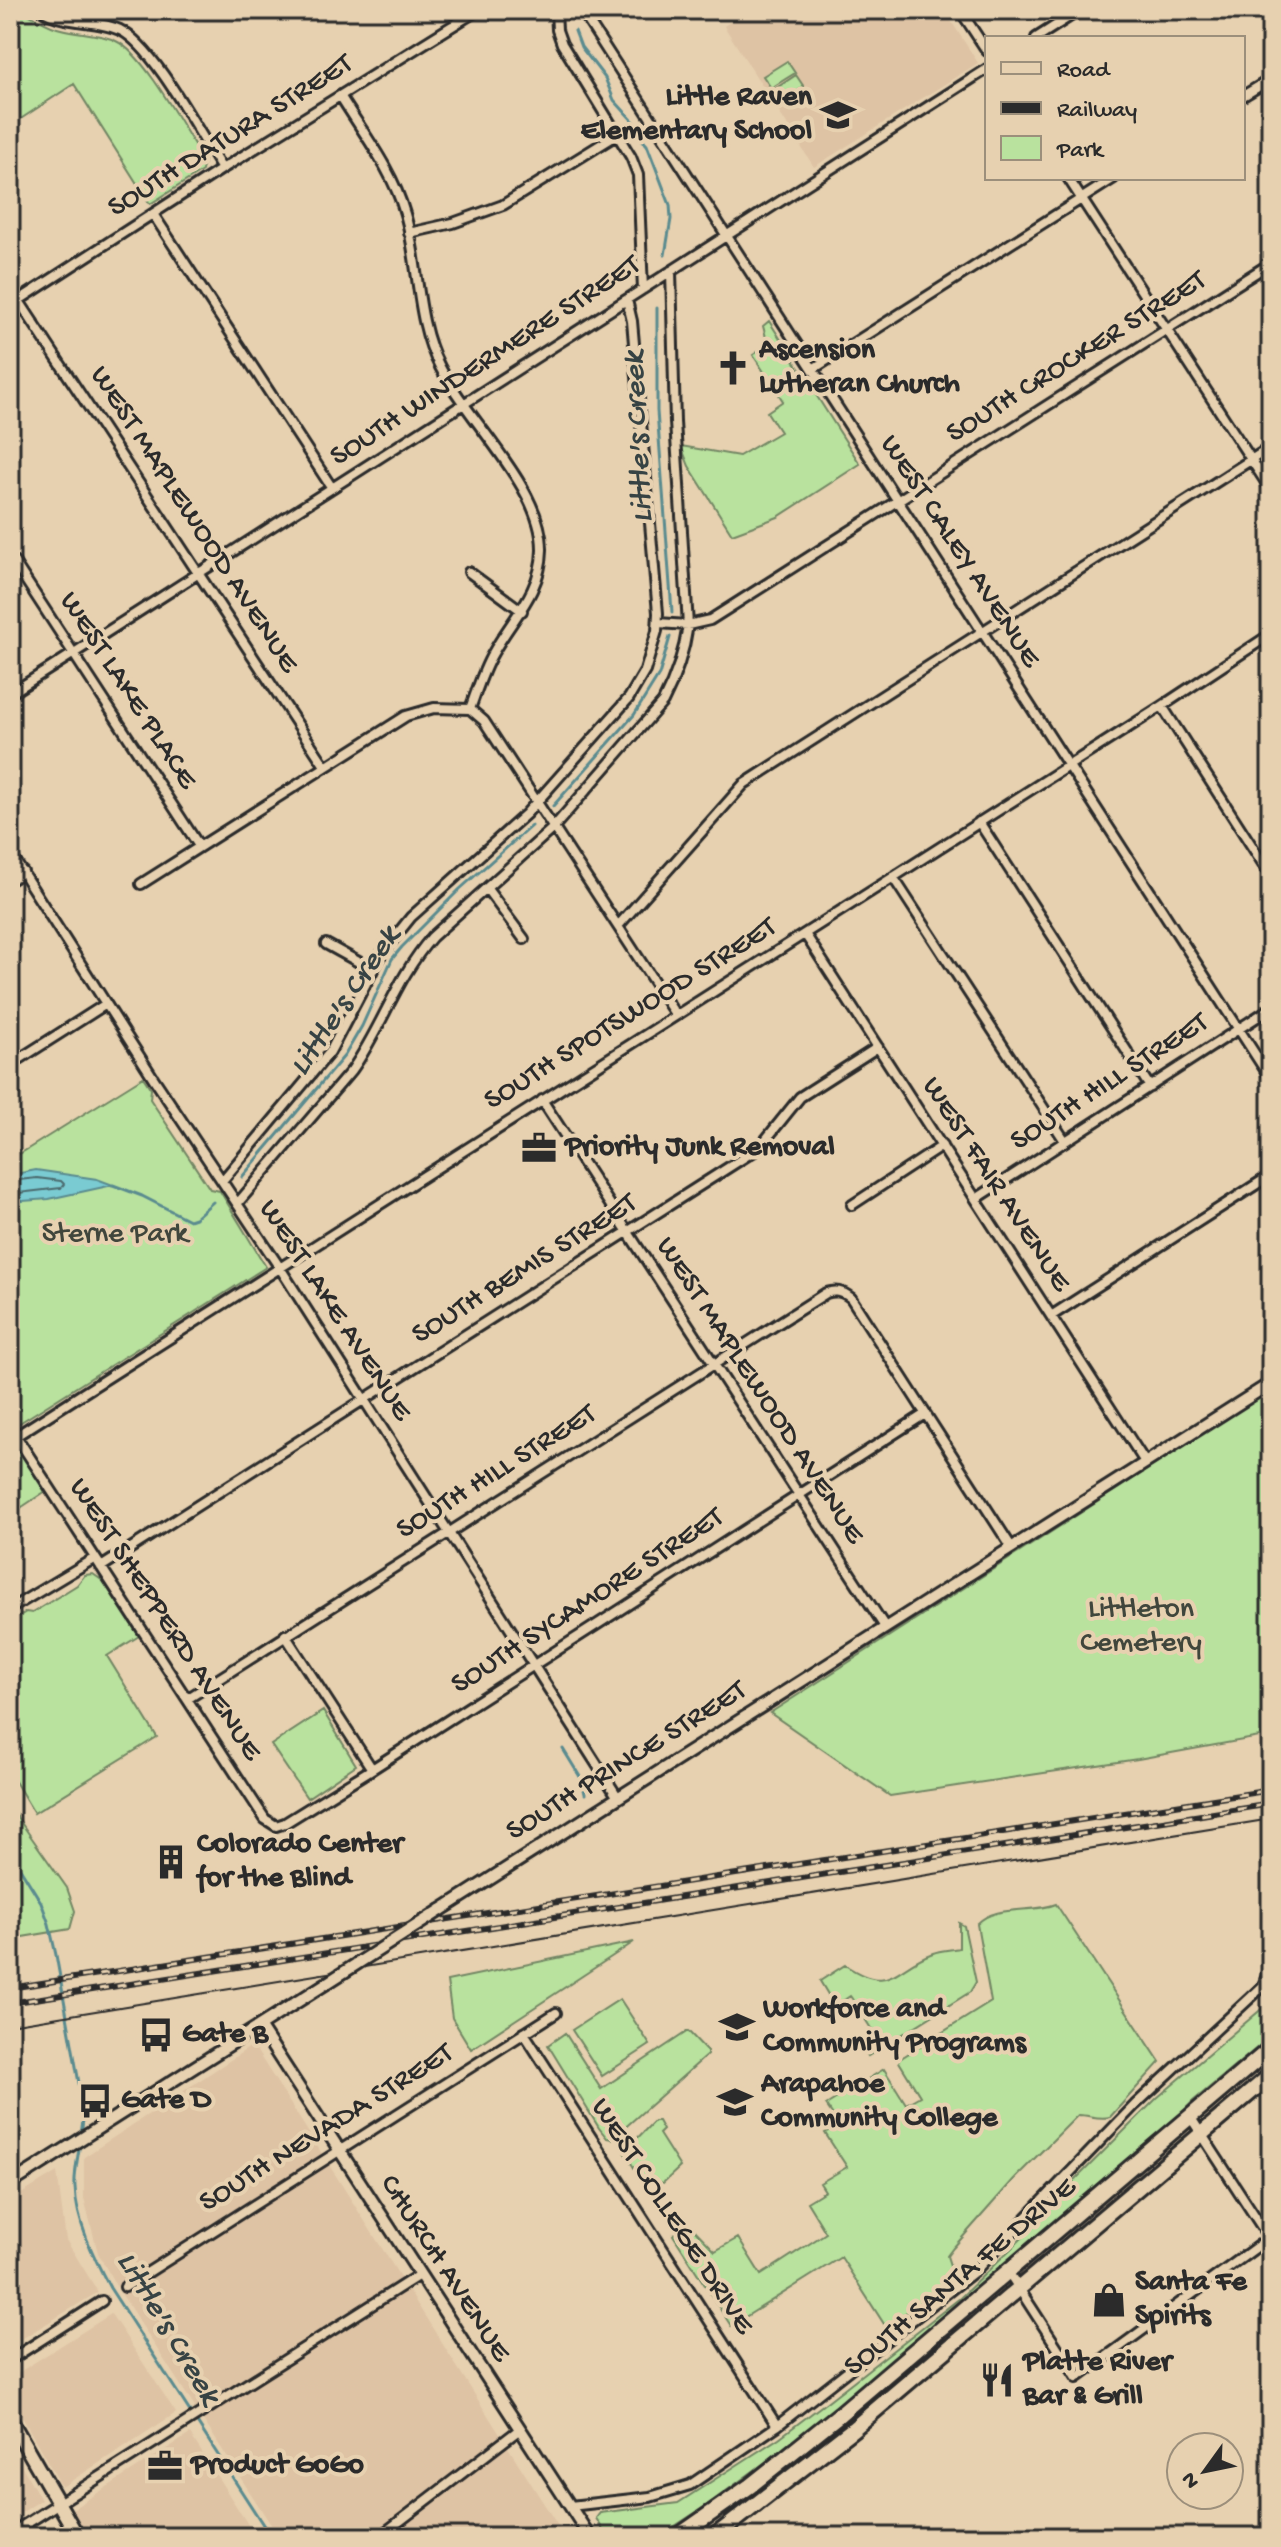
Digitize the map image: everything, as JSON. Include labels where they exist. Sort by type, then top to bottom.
[{"type":"highway","name":"SOUTH SANTA FE DRIVE","points":[[677,2537],[779,2463],[1009,2273],[1271,2048]]},
{"type":"highway","name":"SOUTH SANTA FE DRIVE","points":[[714,2537],[829,2449],[1271,2075]]},
{"type":"highway","points":[[664,2537],[756,2472],[779,2463]]},
{"type":"main road","points":[[10,2419],[78,2537]]},
{"type":"street","points":[[42,10],[58,18],[112,26],[133,37],[151,58],[222,169]]},
{"type":"street","name":"SOUTH DATURA STREET","points":[[14,304],[222,169],[478,10]]},
{"type":"street","points":[[556,10],[557,30],[562,44],[618,134],[638,175],[643,289]]},
{"type":"street","name":"WEST CALEY AVENUE","points":[[581,10],[1271,1079]]},
{"type":"street","points":[[960,10],[985,48]]},
{"type":"street","points":[[1039,36],[1080,10]]},
{"type":"street","name":"SOUTH WINDERMERE STREET","points":[[10,694],[985,70]]},
{"type":"street","points":[[1245,95],[1271,79]]},
{"type":"street","points":[[341,97],[391,176],[400,196],[424,324],[440,367],[524,492],[537,519],[542,549],[536,582],[522,611],[494,650],[470,709]]},
{"type":"street","points":[[409,233],[453,223],[503,205],[618,134]]},
{"type":"street","points":[[1069,180],[1271,490]]},
{"type":"street","points":[[813,369],[1111,180]]},
{"type":"street","points":[[153,214],[332,488]]},
{"type":"street","name":"SOUTH CROCKER STREET","points":[[658,623],[688,625],[710,620],[1271,263]]},
{"type":"street","points":[[237,1204],[364,1054],[417,953],[553,828],[663,702],[684,655],[688,625],[675,422],[671,271]]},
{"type":"street","points":[[222,1181],[330,1052],[382,953],[411,917],[536,802],[629,698],[645,671],[658,623],[632,321],[627,300]]},
{"type":"street","name":"WEST MAPLEWOOD AVENUE","points":[[14,304],[200,572],[325,766]]},
{"type":"street","points":[[618,926],[744,784],[1271,447]]},
{"type":"street","name":"WEST LAKE PLACE","points":[[14,562],[199,846]]},
{"type":"street","points":[[469,572],[522,611]]},
{"type":"street","name":"SOUTH SPOTSWOOD STREET","points":[[16,1436],[1271,634]]},
{"type":"street","points":[[1162,706],[1271,876]]},
{"type":"street","points":[[141,884],[325,766],[418,711],[470,709],[484,721],[675,1014]]},
{"type":"street","points":[[979,822],[1150,1087]]},
{"type":"street","name":"WEST LAKE AVENUE","points":[[10,853],[280,1268],[617,1796]]},
{"type":"street","points":[[10,880],[23,872]]},
{"type":"street","points":[[893,877],[1065,1141]]},
{"type":"street","points":[[487,889],[524,939]]},
{"type":"street","name":"WEST FAIR AVENUE","points":[[805,934],[1145,1462]]},
{"type":"street","points":[[326,944],[373,970]]},
{"type":"street","points":[[10,1065],[106,1004]]},
{"type":"street","name":"SOUTH HILL STREET","points":[[976,1199],[1271,1008]]},
{"type":"street","name":"SOUTH BEMIS STREET","points":[[101,1567],[629,1234],[759,1148],[800,1097],[878,1047]]},
{"type":"street","name":"WEST MAPLEWOOD AVENUE","points":[[542,1100],[885,1627]]},
{"type":"street","points":[[852,1205],[942,1146]]},
{"type":"street","points":[[1051,1316],[1271,1175]]},
{"type":"street","name":"SOUTH HILL STREET","points":[[187,1699],[826,1293],[834,1290],[844,1292],[851,1298],[925,1414]]},
{"type":"street","name":"SOUTH PRINCE STREET","points":[[10,2184],[1271,1383]]},
{"type":"street","points":[[925,1414],[1012,1548]]},
{"type":"street","name":"SOUTH SYCAMORE STREET","points":[[276,1826],[372,1769],[925,1414]]},
{"type":"street","name":"WEST SHEPPERD AVENUE","points":[[16,1436],[265,1819],[276,1826]]},
{"type":"street","points":[[10,1609],[95,1558]]},
{"type":"street","points":[[285,1635],[372,1769]]},
{"type":"street","points":[[570,2506],[650,2497],[690,2485],[777,2426],[975,2271],[1135,2105],[1267,1984],[1271,1964]]},
{"type":"street","name":"SOUTH NEVADA STREET","points":[[125,2287],[556,2013]]},
{"type":"street","name":"CHURCH AVENUE","points":[[259,2026],[590,2537]]},
{"type":"street","name":"WEST COLLEGE DRIVE","points":[[524,2033],[777,2426]]},
{"type":"street","points":[[1009,2273],[1077,2378],[1270,2240],[1191,2118]]},
{"type":"street","points":[[10,2534],[419,2275]]},
{"type":"street","points":[[10,2360],[102,2301]]},
{"type":"street","points":[[379,2537],[520,2429]]},
{"type":"shaded area","name":"Little Raven Elementary School","points":[[736,10],[944,10],[978,63],[814,167],[724,26],[739,16]]},
{"type":"shaded area","points":[[253,2045],[565,2537],[279,2537],[115,2284],[98,2253],[84,2198],[84,2157]]},
{"type":"shaded area","points":[[57,2172],[66,2240],[98,2292],[10,2346],[10,2201]]},
{"type":"shaded area","points":[[111,2314],[176,2413],[62,2487],[10,2396],[10,2378]]},
{"type":"shaded area","points":[[190,2434],[256,2537],[87,2537],[71,2510]]},
{"type":"shaded area","points":[[10,2445],[41,2500],[10,2520]]},
{"type":"green space","points":[[10,10],[24,12],[68,31],[109,38],[127,49],[152,77],[175,113],[204,161],[202,171],[150,204],[74,84],[10,126]]},
{"type":"green space","points":[[787,61],[795,73],[771,88],[763,76]]},
{"type":"green space","points":[[796,75],[804,87],[780,103],[772,91]]},
{"type":"green space","points":[[769,321],[860,464],[778,517],[732,534],[689,466],[681,446],[739,456],[780,432],[767,412],[783,401],[753,355],[768,345],[763,326]]},
{"type":"green space","name":"Sterne Park","points":[[143,1077],[151,1089],[150,1099],[210,1189],[220,1191],[266,1267],[10,1429],[10,1160]]},
{"type":"green space","name":"Littleton Cemetery","points":[[1271,1390],[1271,1735],[1138,1759],[890,1796],[770,1713]]},
{"type":"green space","points":[[10,1436],[46,1491],[10,1515]]},
{"type":"green space","points":[[93,1574],[103,1581],[139,1636],[107,1656],[157,1737],[34,1813],[10,1773],[10,1622],[26,1612],[32,1613],[77,1585],[85,1575]]},
{"type":"green space","points":[[323,1711],[356,1765],[307,1798],[271,1745]]},
{"type":"green space","points":[[10,1807],[67,1888],[75,1911],[70,1929],[10,1939]]},
{"type":"green space","points":[[1056,1904],[1160,2062],[1110,2117],[1078,2115],[1014,2179],[953,2248],[947,2256],[954,2278],[886,2327],[841,2257],[731,2326],[673,2235],[679,2229],[692,2227],[715,2251],[738,2238],[761,2275],[826,2233],[807,2202],[825,2191],[820,2183],[847,2167],[825,2133],[839,2124],[826,2105],[884,2069],[906,2104],[920,2096],[898,2060],[991,2002],[977,1924],[994,1914]]},
{"type":"green space","points":[[959,1923],[964,1926],[976,1982],[970,1992],[868,2056],[863,2047],[877,2038],[853,2000],[850,1996],[835,2006],[820,1981],[845,1965],[873,1978],[892,1976],[933,1953],[959,1948]]},
{"type":"green space","points":[[634,1942],[471,2049],[452,2018],[447,1981]]},
{"type":"green space","points":[[620,1999],[650,2045],[602,2076],[572,2030]]},
{"type":"green space","points":[[1271,2001],[1271,2036],[1192,2102],[1154,2143],[846,2403],[658,2537],[607,2537],[596,2518],[600,2513],[678,2503],[779,2438],[960,2298],[1157,2098]]},
{"type":"green space","points":[[688,2031],[707,2051],[707,2055],[612,2139],[607,2138],[599,2128],[548,2045],[565,2033],[601,2089]]},
{"type":"green space","points":[[654,2121],[658,2121],[663,2130],[659,2134],[680,2167],[663,2183],[640,2177],[624,2152]]},
{"type":"water","points":[[36,1170],[97,1179],[113,1185],[49,1199],[10,1202],[10,1175]]},
{"type":"waterway","name":"Little's Creek","points":[[575,31],[581,47],[605,78],[614,100],[633,121],[647,145],[670,205],[665,255]]},
{"type":"waterway","name":"Little's Creek","points":[[657,308],[657,411],[672,612]]},
{"type":"waterway","name":"Little's Creek","points":[[553,806],[634,715],[659,675],[670,637]]},
{"type":"waterway","name":"Little's Creek","points":[[242,1177],[345,1055],[362,1026],[392,959],[460,889],[531,826]]},
{"type":"waterway","name":"Little's Creek","points":[[113,1185],[189,1220],[213,1202]]},
{"type":"waterway","points":[[563,1749],[582,1780],[585,1794]]},
{"type":"waterway","name":"Little's Creek","points":[[10,1852],[41,1902],[49,1924],[84,2111],[81,2136]]},
{"type":"waterway","name":"Little's Creek","points":[[80,2143],[75,2176],[76,2200],[82,2226],[98,2264],[110,2288],[271,2537]]},
{"type":"tram line","points":[[10,2025],[1271,1819]]},
{"type":"railway","points":[[10,1988],[1271,1790]]},
{"type":"railway","points":[[10,2003],[1271,1804]]},
{"type":"place","name":"Little Raven Elementary School","points":[[838,115]]},
{"type":"place","name":"Ascension Lutheran Church","points":[[733,368]]},
{"type":"place","name":"Priority Junk Removal","points":[[539,1148]]},
{"type":"place","name":"Colorado Center for the Blind","points":[[171,1862]]},
{"type":"place","name":"Workforce and Community Programs","points":[[737,2027]]},
{"type":"place","name":"Gate B","points":[[156,2035]]},
{"type":"place","name":"Gate D","points":[[95,2101]]},
{"type":"place","name":"Arapahoe Community College","points":[[735,2102]]},
{"type":"place","name":"Santa Fe Spirits","points":[[1109,2300]]},
{"type":"place","name":"Platte River Bar & Grill","points":[[997,2380]]},
{"type":"place","name":"Product GoGo","points":[[165,2466]]}]
